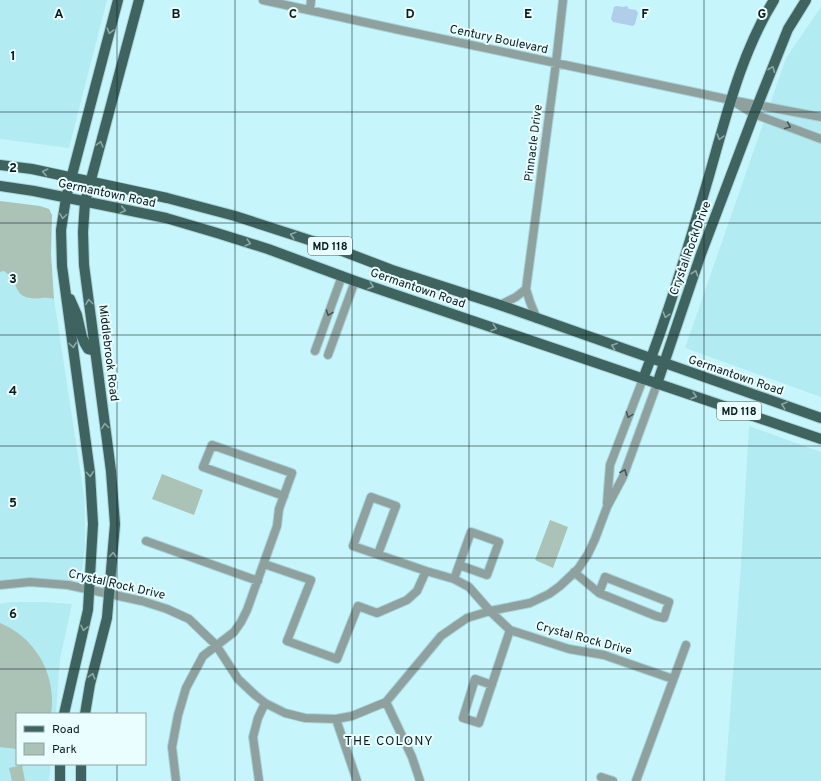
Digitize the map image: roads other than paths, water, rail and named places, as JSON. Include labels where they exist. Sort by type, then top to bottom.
[{"type":"main road","points":[[64,713],[88,610],[93,524],[90,473],[62,266],[62,230],[66,198],[118,0]]},
{"type":"main road","name":"Middlebrook Road","points":[[85,713],[90,684],[107,618],[115,524],[111,471],[84,265],[83,232],[85,202],[140,0]]},
{"type":"main road","name":"Crystal Rock Drive","points":[[643,379],[651,359],[692,233],[731,100],[754,37],[774,0]]},
{"type":"main road","name":"Crystal Rock Drive","points":[[657,384],[663,363],[725,190],[756,109],[788,29],[806,0]]},
{"type":"main road","name":"Germantown Road","points":[[0,165],[32,169],[167,198],[235,216],[337,248],[392,270],[500,305],[821,418]]},
{"type":"main road","name":"Germantown Road","points":[[0,186],[34,191],[166,218],[217,233],[268,249],[355,281],[821,439]]},
{"type":"main road","points":[[66,292],[77,315],[85,344],[88,349],[95,351]]},
{"type":"main road","points":[[60,765],[60,781]]},
{"type":"main road","points":[[81,765],[81,781]]},
{"type":"street","name":"Century Boulevard","points":[[262,0],[731,100],[756,109],[821,139]]},
{"type":"street","points":[[310,10],[311,0]]},
{"type":"street","name":"Pinnacle Drive","points":[[537,319],[526,289],[563,0]]},
{"type":"street","name":"Century Boulevard","points":[[756,109],[821,117]]},
{"type":"street","points":[[315,351],[342,276]]},
{"type":"street","points":[[328,355],[355,281]]},
{"type":"street","points":[[500,305],[516,297],[526,289]]},
{"type":"street","name":"Crystal Rock Drive","points":[[607,508],[610,465],[643,379]]},
{"type":"street","name":"Crystal Rock Drive","points":[[0,585],[30,582],[68,585],[142,601],[167,609],[189,619],[216,645],[238,679],[266,703],[285,713],[306,718],[336,719],[352,716],[386,702],[441,636],[467,618],[536,600],[549,594],[560,586],[574,572],[588,554],[607,508],[623,477],[657,384]]},
{"type":"street","points":[[176,781],[172,747],[178,715],[186,688],[203,656],[234,632],[242,622],[277,526],[279,509],[284,496],[292,473],[212,445],[203,467],[284,496]]},
{"type":"street","name":"Crystal Rock Drive","points":[[378,554],[396,506],[371,496],[353,546],[454,579],[469,587],[490,611],[510,630],[569,649],[604,655],[673,679]]},
{"type":"street","points":[[454,579],[459,565],[471,532],[499,542],[487,575],[459,565]]},
{"type":"street","points":[[146,541],[258,581]]},
{"type":"street","points":[[264,564],[311,580],[287,641],[337,659],[358,606],[377,613],[407,600],[417,590],[426,571]]},
{"type":"street","points":[[574,572],[599,592],[656,616],[664,618],[669,602],[606,578],[599,592]]},
{"type":"street","points":[[492,685],[476,679],[463,718],[479,723],[492,685],[510,630]]},
{"type":"street","points":[[636,781],[686,645]]},
{"type":"street","points":[[386,702],[412,757],[420,781]]},
{"type":"street","points":[[259,781],[253,737],[258,718],[266,703]]},
{"type":"street","points":[[336,719],[357,781]]},
{"type":"street","points":[[601,777],[613,781]]},
{"type":"district","name":"THE COLONY","points":[[389,740]]}]
